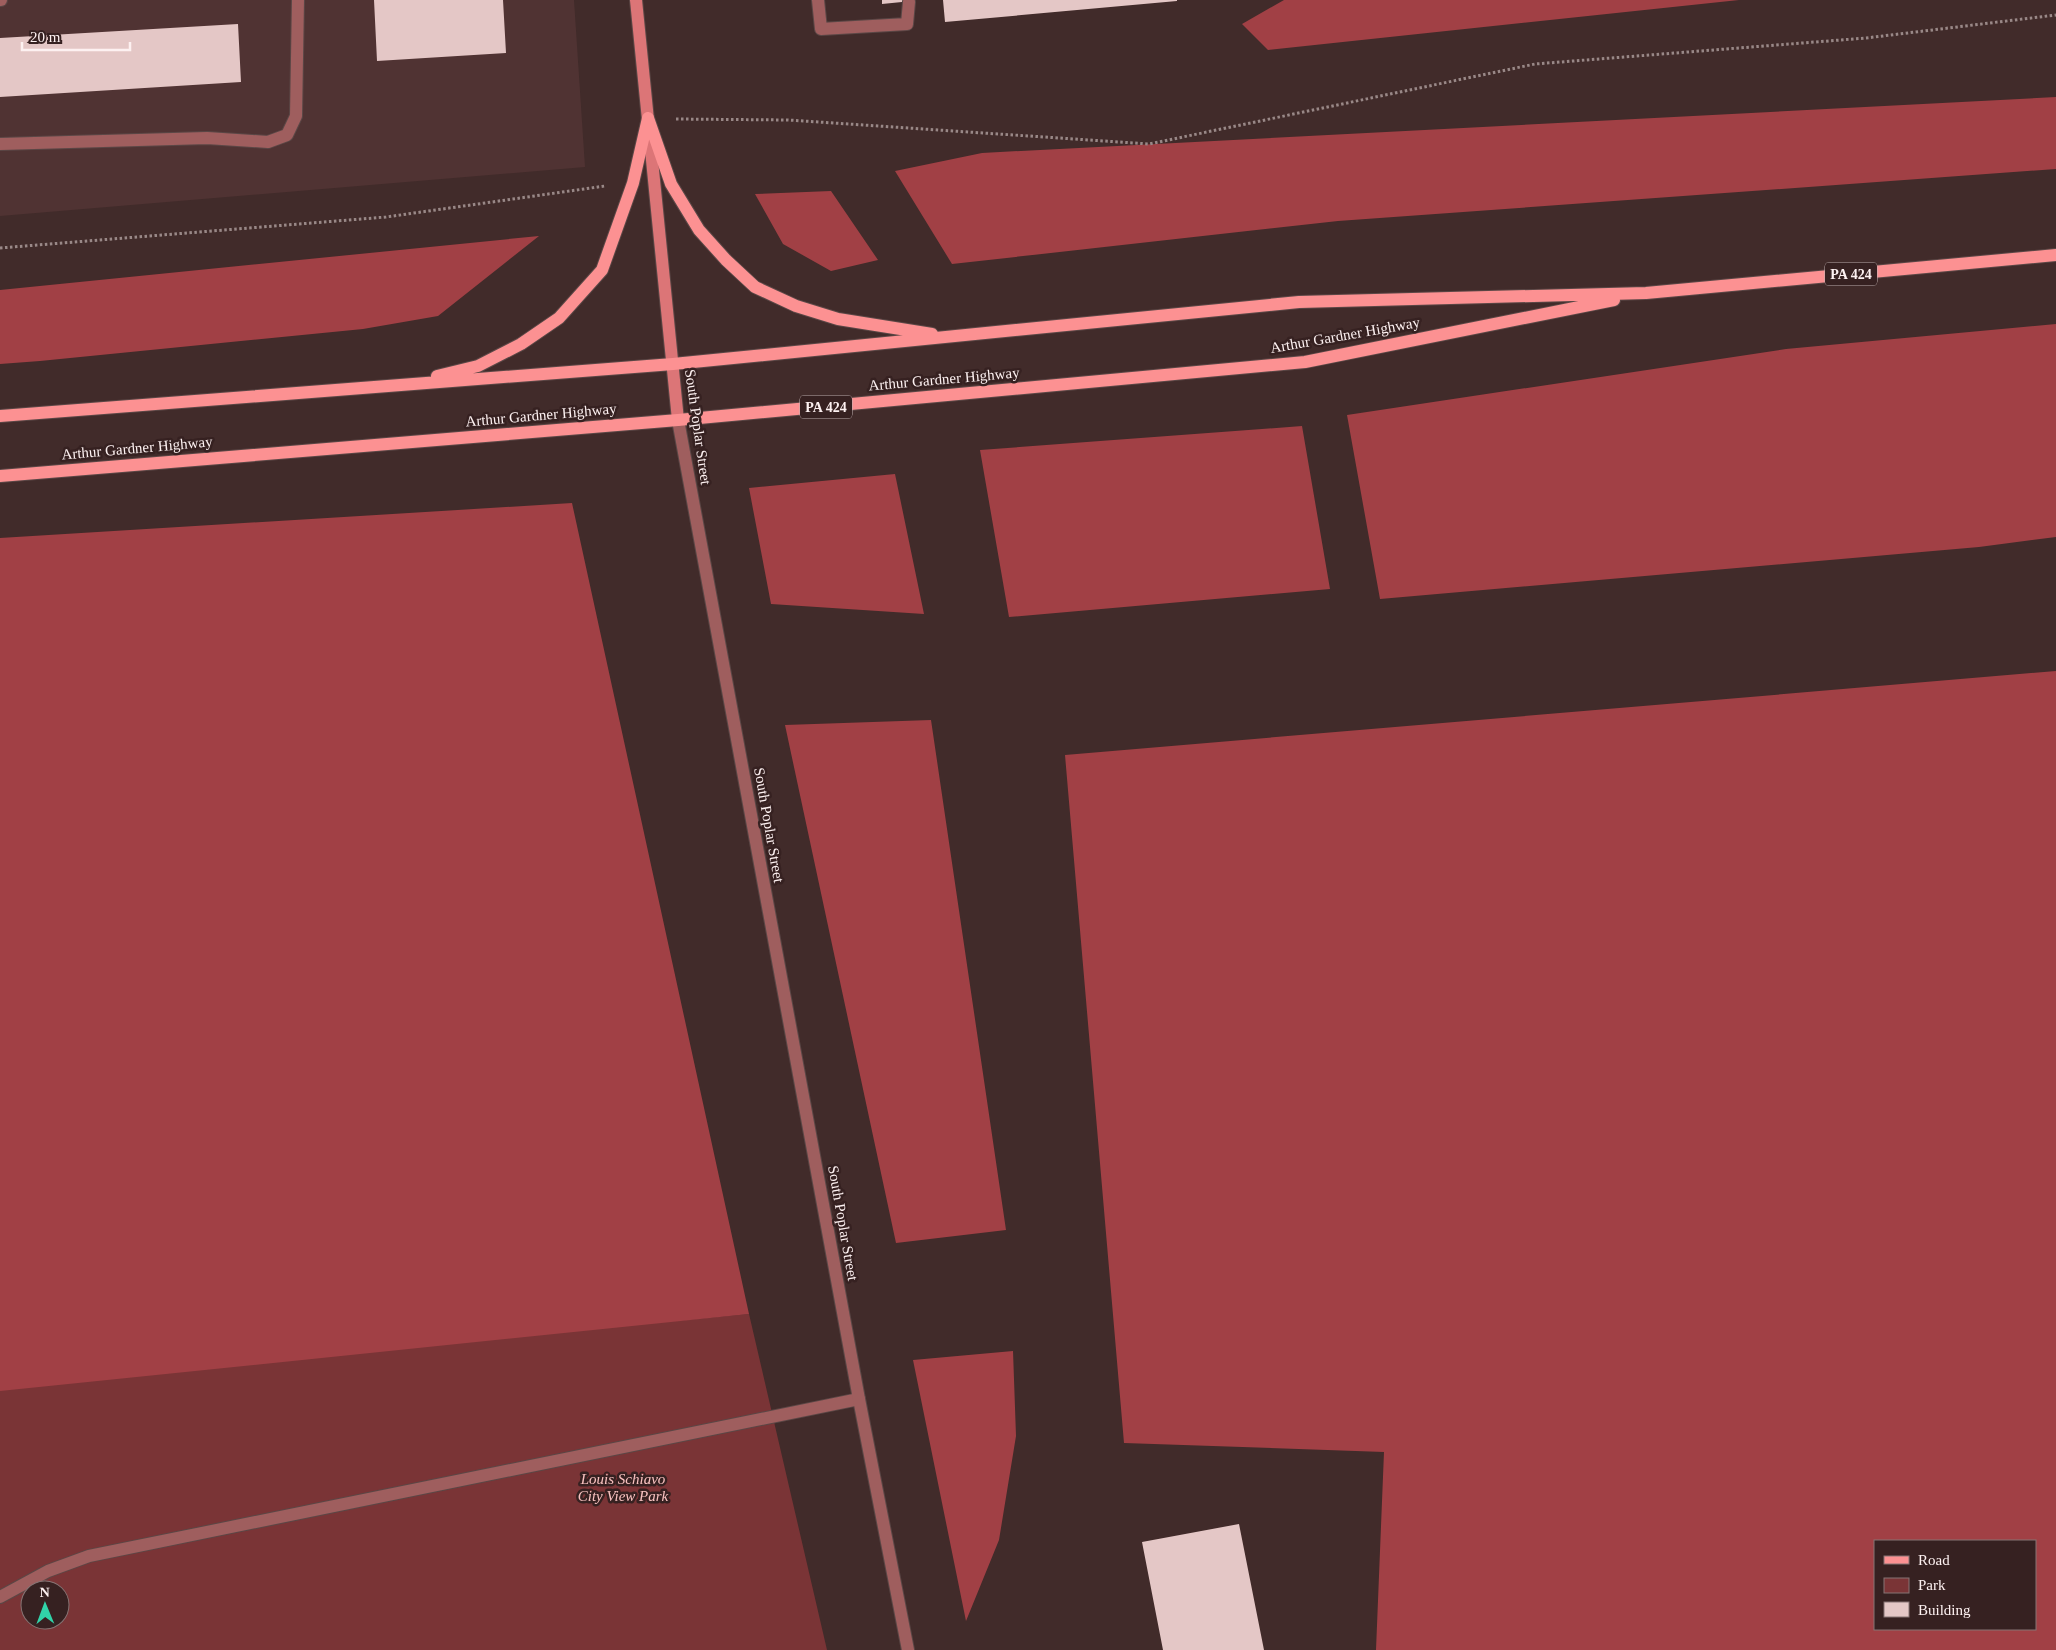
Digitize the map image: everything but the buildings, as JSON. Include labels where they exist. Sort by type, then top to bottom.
[{"type":"main road","name":"South Poplar Street","points":[[636,0],[678,420]]},
{"type":"main road","points":[[402,385],[478,366],[520,344],[559,318],[602,270],[633,183],[648,118]]},
{"type":"main road","points":[[648,118],[671,184],[699,230],[726,260],[755,287],[796,306],[838,320],[949,337]]},
{"type":"main road","name":"Arthur Gardner Highway","points":[[0,416],[673,364],[1299,302],[1646,293],[2056,255]]},
{"type":"main road","name":"Arthur Gardner Highway","points":[[0,476],[678,420],[1305,362],[1646,293]]},
{"type":"street","points":[[0,144],[207,138],[268,142],[287,136],[296,116],[298,0]]},
{"type":"street","points":[[818,0],[821,29],[907,24],[909,2]]},
{"type":"street","name":"South Poplar Street","points":[[678,420],[859,1400],[908,1650]]},
{"type":"street","points":[[0,1597],[48,1571],[89,1556],[859,1400]]},
{"type":"path","points":[[648,118],[788,120],[1149,144],[1535,64],[1866,38],[2056,14]]},
{"type":"path","points":[[0,248],[386,217],[633,183]]},
{"type":"shaded area","points":[[0,0],[574,0],[585,167],[0,216]]},
{"type":"shaded area","points":[[1284,0],[1739,0],[1268,50],[1242,24]]},
{"type":"shaded area","points":[[2056,97],[2056,169],[1338,221],[952,264],[895,171],[982,153]]},
{"type":"shaded area","points":[[831,191],[878,260],[831,271],[783,244],[755,194]]},
{"type":"shaded area","points":[[539,236],[438,316],[363,329],[0,364],[0,290]]},
{"type":"shaded area","points":[[2056,324],[2056,537],[1979,547],[1380,599],[1347,415],[1786,349]]},
{"type":"shaded area","points":[[1302,426],[1330,589],[1009,617],[980,450]]},
{"type":"shaded area","points":[[895,474],[924,614],[771,604],[749,488]]},
{"type":"shaded area","points":[[572,503],[749,1314],[0,1391],[0,538]]},
{"type":"shaded area","points":[[2056,671],[2056,1650],[1376,1650],[1384,1452],[1124,1443],[1065,755]]},
{"type":"shaded area","points":[[931,720],[1006,1230],[896,1243],[785,725]]},
{"type":"shaded area","points":[[1013,1351],[1016,1436],[999,1540],[966,1621],[913,1360]]},
{"type":"green space","name":"Louis Schiavo City View Park","points":[[749,1314],[827,1650],[0,1650],[0,1385]]}]
